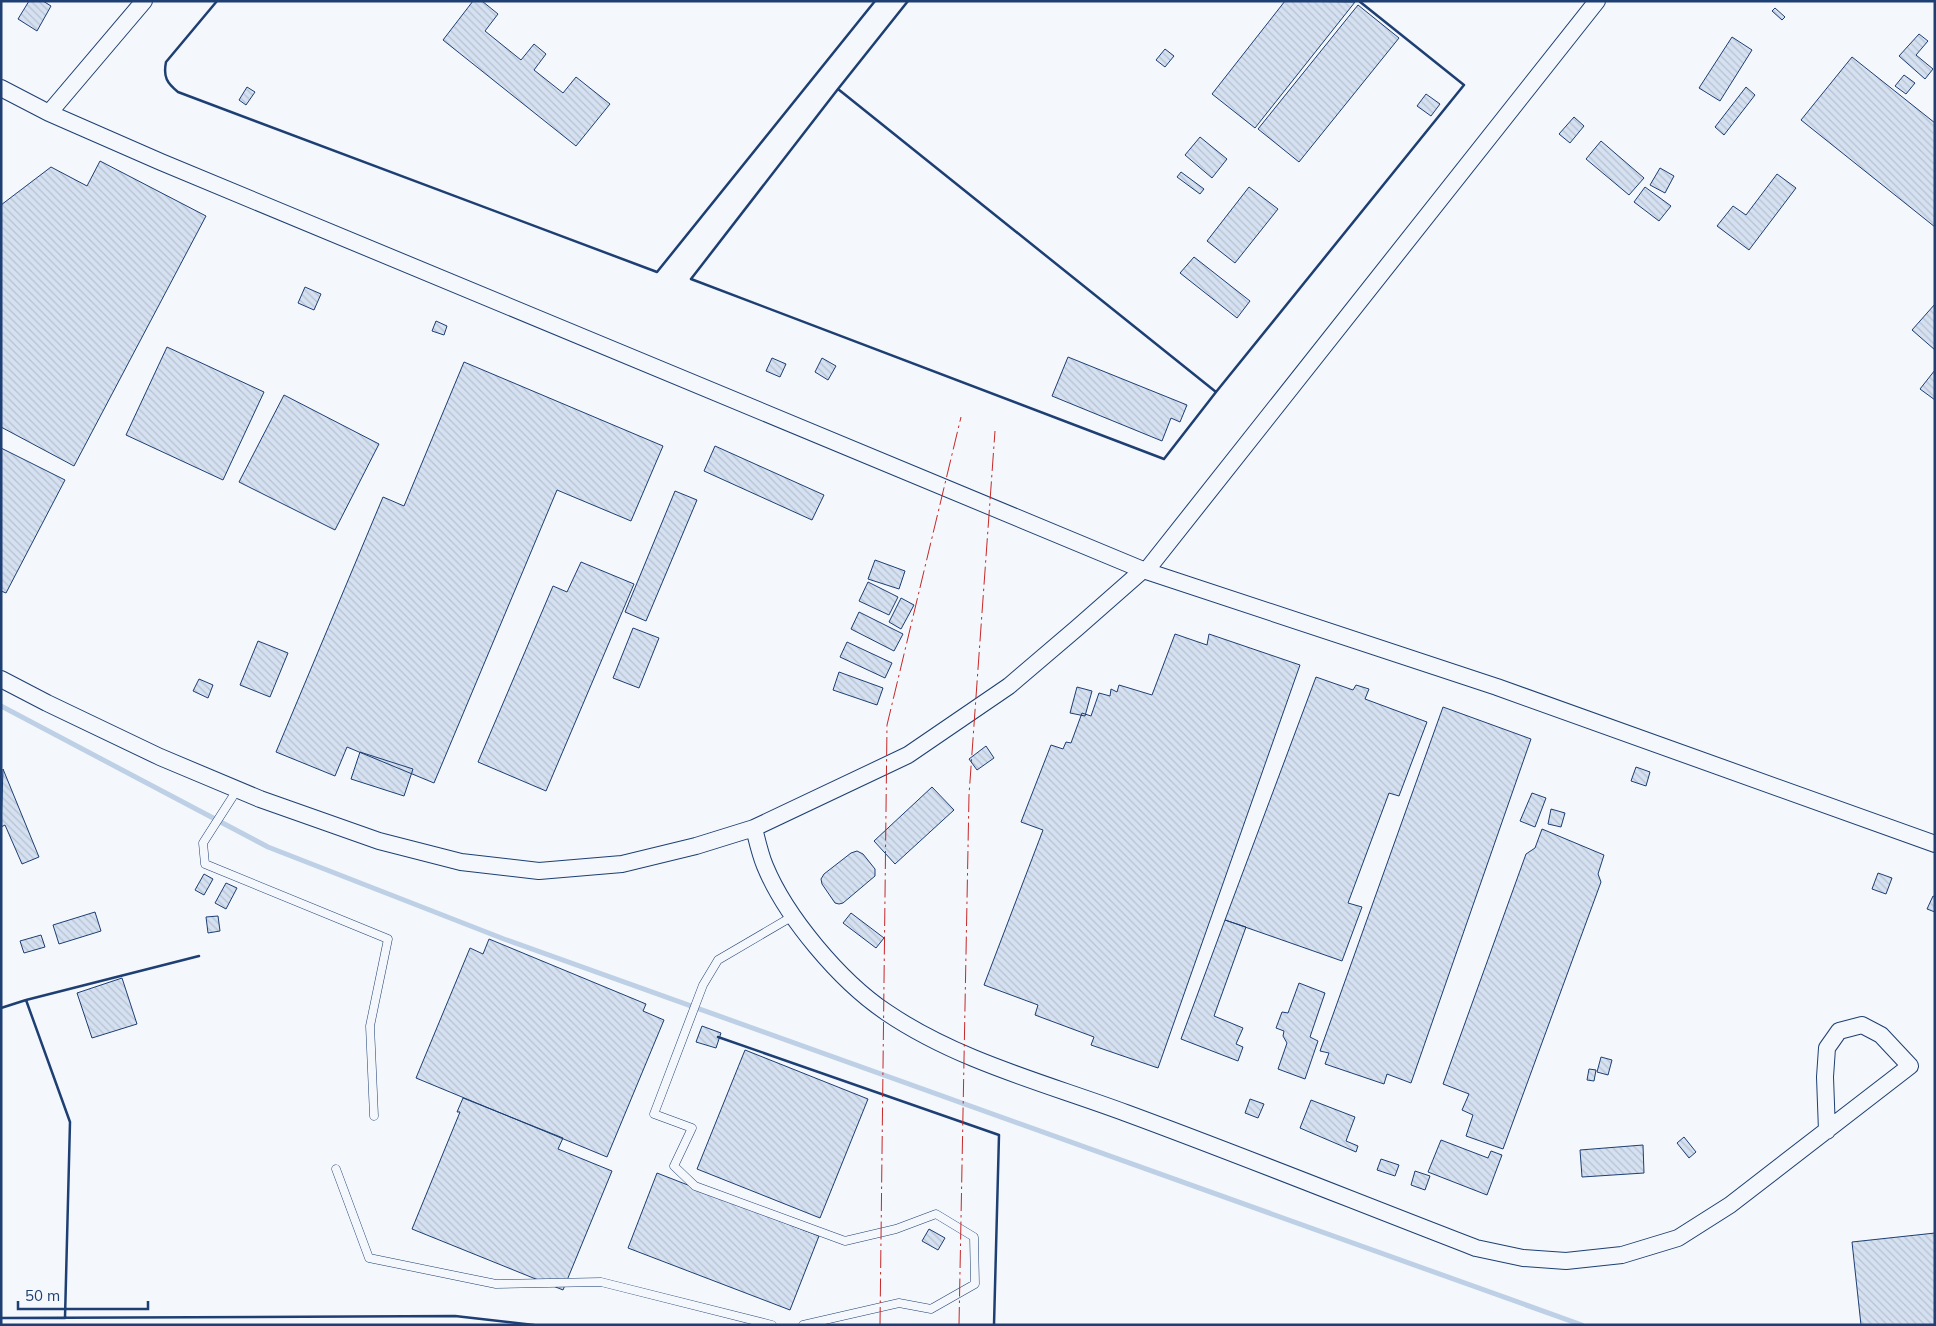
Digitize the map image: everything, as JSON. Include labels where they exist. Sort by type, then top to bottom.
[{"type":"street","points":[[49,113],[144,1]]},
{"type":"street","points":[[1,679],[160,757],[260,800],[379,841],[461,862],[539,871],[622,864],[696,846],[754,828],[908,754],[1009,686],[1144,570],[1597,1]]},
{"type":"street","points":[[1,88],[49,113],[161,162],[1144,570],[1497,687],[1935,844]]},
{"type":"street","points":[[754,828],[764,865],[786,906],[816,945],[850,982],[884,1011],[930,1038],[1001,1069],[1126,1113],[1476,1248],[1522,1258],[1566,1261],[1622,1255],[1678,1238],[1730,1205],[1827,1131],[1910,1066],[1881,1035],[1862,1025],[1840,1031],[1827,1048],[1825,1077],[1827,1131]]},
{"type":"lane","points":[[237,790],[203,844],[206,864],[388,939],[370,1026],[374,1116]]},
{"type":"lane","points":[[793,916],[718,960],[703,985],[654,1114],[692,1128],[674,1166],[695,1186],[845,1241],[896,1230],[936,1214],[974,1237],[975,1284],[931,1309],[899,1303],[803,1325]]},
{"type":"lane","points":[[336,1169],[369,1258],[496,1284],[602,1282],[772,1325]]},
{"type":"building","points":[[29,1],[43,1],[51,6],[37,31],[18,19]]},
{"type":"building","points":[[473,1],[482,1],[498,14],[485,31],[521,60],[534,44],[546,54],[534,70],[563,93],[576,77],[610,104],[576,146],[443,40]]},
{"type":"building","points":[[1285,1],[1355,2],[1255,128],[1212,94]]},
{"type":"building","points":[[1358,5],[1399,38],[1299,162],[1258,129]]},
{"type":"building","points":[[1775,8],[1785,17],[1782,20],[1772,11]]},
{"type":"building","points":[[1919,34],[1928,41],[1916,55],[1933,69],[1925,79],[1899,56]]},
{"type":"building","points":[[1732,37],[1752,50],[1720,101],[1699,88]]},
{"type":"building","points":[[1165,49],[1174,56],[1165,67],[1156,60]]},
{"type":"building","points":[[1852,57],[1935,123],[1935,227],[1801,120]]},
{"type":"building","points":[[1904,75],[1915,83],[1906,94],[1895,86]]},
{"type":"building","points":[[247,87],[255,92],[246,105],[239,100]]},
{"type":"building","points":[[1746,87],[1755,95],[1724,135],[1715,127]]},
{"type":"building","points":[[1426,94],[1440,104],[1431,116],[1417,106]]},
{"type":"building","points":[[1574,117],[1584,126],[1570,143],[1559,134]]},
{"type":"building","points":[[1200,137],[1227,159],[1212,178],[1185,155]]},
{"type":"building","points":[[1601,141],[1644,178],[1629,195],[1586,159]]},
{"type":"building","points":[[100,161],[206,216],[74,466],[1,427],[1,205],[51,167],[87,186]]},
{"type":"building","points":[[1660,168],[1674,176],[1665,193],[1650,185]]},
{"type":"building","points":[[1181,172],[1204,189],[1200,194],[1177,177]]},
{"type":"building","points":[[1777,174],[1796,188],[1749,250],[1717,226],[1733,206],[1746,215]]},
{"type":"building","points":[[1249,187],[1278,209],[1235,263],[1207,241]]},
{"type":"building","points":[[1645,187],[1671,206],[1659,221],[1634,202]]},
{"type":"building","points":[[1194,257],[1250,301],[1237,318],[1180,273]]},
{"type":"building","points":[[305,287],[321,294],[314,310],[298,303]]},
{"type":"building","points":[[1935,304],[1935,350],[1912,330]]},
{"type":"building","points":[[436,321],[447,326],[444,335],[432,331]]},
{"type":"building","points":[[167,347],[264,392],[223,480],[126,435]]},
{"type":"building","points":[[1068,357],[1187,405],[1180,422],[1171,418],[1162,441],[1052,396]]},
{"type":"building","points":[[772,358],[786,364],[780,377],[766,371]]},
{"type":"building","points":[[822,358],[836,366],[828,380],[815,372]]},
{"type":"building","points":[[464,362],[663,446],[631,521],[557,490],[434,783],[347,747],[335,776],[276,752],[383,497],[404,506]]},
{"type":"building","points":[[1935,370],[1935,400],[1920,389]]},
{"type":"building","points":[[284,395],[379,444],[335,530],[239,482]]},
{"type":"building","points":[[715,446],[824,495],[812,520],[704,471]]},
{"type":"building","points":[[1,448],[65,480],[6,593],[1,591]]},
{"type":"building","points":[[675,491],[697,500],[646,621],[625,612]]},
{"type":"building","points":[[875,560],[905,571],[899,589],[868,579]]},
{"type":"building","points":[[581,562],[634,584],[546,791],[478,762],[553,586],[567,592]]},
{"type":"building","points":[[868,582],[898,597],[889,615],[859,601]]},
{"type":"building","points":[[901,598],[914,605],[901,629],[889,622]]},
{"type":"building","points":[[859,612],[903,634],[894,651],[851,629]]},
{"type":"building","points":[[633,628],[659,638],[639,688],[613,678]]},
{"type":"building","points":[[1175,634],[1207,645],[1209,634],[1300,665],[1158,1068],[1091,1045],[1094,1037],[1035,1015],[1038,1005],[984,985],[1043,830],[1021,822],[1051,745],[1063,749],[1066,742],[1071,743],[1082,713],[1091,716],[1099,693],[1110,696],[1111,689],[1117,692],[1119,685],[1152,695]]},
{"type":"building","points":[[258,641],[288,653],[270,697],[240,685]]},
{"type":"building","points":[[847,642],[892,663],[885,678],[840,657]]},
{"type":"building","points":[[839,672],[883,688],[877,705],[833,690]]},
{"type":"building","points":[[1316,677],[1353,690],[1356,685],[1369,689],[1365,699],[1427,722],[1399,796],[1389,793],[1348,903],[1362,907],[1342,961],[1225,920]]},
{"type":"building","points":[[199,679],[213,685],[208,698],[193,691]]},
{"type":"building","points":[[1077,687],[1092,691],[1085,716],[1070,713]]},
{"type":"building","points":[[1443,707],[1531,739],[1411,1083],[1387,1074],[1384,1084],[1325,1064],[1329,1053],[1320,1051]]},
{"type":"building","points":[[986,746],[994,758],[977,770],[969,759]]},
{"type":"building","points":[[360,752],[413,769],[404,796],[351,779]]},
{"type":"building","points":[[1636,767],[1650,772],[1646,786],[1631,781]]},
{"type":"building","points":[[3,769],[39,857],[22,864],[5,825],[1,827]]},
{"type":"building","points":[[932,787],[954,810],[895,864],[874,841]]},
{"type":"building","points":[[1532,793],[1546,798],[1535,827],[1520,821]]},
{"type":"building","points":[[1551,809],[1565,813],[1561,827],[1548,824]]},
{"type":"building","points":[[1542,829],[1604,855],[1598,874],[1601,882],[1503,1149],[1466,1136],[1473,1115],[1462,1110],[1469,1094],[1443,1084],[1526,854],[1535,848]]},
{"type":"building","points":[[857,851],[863,854],[875,869],[875,876],[843,903],[835,903],[822,884],[821,879],[824,874],[851,853]]},
{"type":"building","points":[[1878,873],[1892,878],[1886,894],[1872,889]]},
{"type":"building","points":[[204,874],[213,879],[204,895],[195,890]]},
{"type":"building","points":[[226,883],[237,888],[226,909],[215,903]]},
{"type":"building","points":[[1933,896],[1935,897],[1935,912],[1927,909]]},
{"type":"building","points":[[95,912],[101,931],[59,944],[53,925]]},
{"type":"building","points":[[851,913],[884,938],[876,948],[843,923]]},
{"type":"building","points":[[218,916],[220,931],[208,933],[206,917]]},
{"type":"building","points":[[1225,920],[1246,927],[1214,1016],[1243,1028],[1236,1044],[1243,1047],[1238,1061],[1181,1039]]},
{"type":"building","points":[[41,935],[45,947],[24,953],[20,941]]},
{"type":"building","points":[[489,939],[646,1004],[643,1011],[664,1020],[607,1157],[416,1078],[470,948],[483,954]]},
{"type":"building","points":[[122,978],[137,1024],[92,1038],[77,993]]},
{"type":"building","points":[[1299,983],[1325,993],[1310,1037],[1318,1041],[1305,1079],[1278,1069],[1287,1043],[1283,1036],[1284,1031],[1276,1028],[1282,1012],[1288,1013]]},
{"type":"building","points":[[702,1026],[721,1033],[716,1048],[696,1042]]},
{"type":"building","points":[[745,1050],[868,1099],[820,1218],[697,1169]]},
{"type":"building","points":[[1601,1057],[1612,1060],[1608,1075],[1597,1072]]},
{"type":"building","points":[[1589,1069],[1596,1070],[1594,1081],[1587,1080]]},
{"type":"building","points":[[463,1098],[563,1138],[558,1149],[612,1171],[563,1290],[412,1229],[460,1112],[457,1112]]},
{"type":"building","points":[[1250,1099],[1264,1104],[1258,1118],[1245,1113]]},
{"type":"building","points":[[1311,1100],[1355,1117],[1346,1141],[1358,1146],[1356,1152],[1300,1128]]},
{"type":"building","points":[[1684,1137],[1696,1152],[1689,1158],[1677,1143]]},
{"type":"building","points":[[1441,1140],[1488,1158],[1491,1151],[1502,1155],[1487,1195],[1428,1172]]},
{"type":"building","points":[[1643,1145],[1644,1173],[1582,1177],[1580,1150]]},
{"type":"building","points":[[1381,1159],[1399,1165],[1395,1176],[1377,1170]]},
{"type":"building","points":[[1415,1171],[1430,1176],[1425,1190],[1411,1185]]},
{"type":"building","points":[[657,1173],[819,1236],[790,1310],[628,1248]]},
{"type":"building","points":[[929,1229],[945,1238],[938,1250],[922,1241]]},
{"type":"building","points":[[1935,1233],[1935,1325],[1861,1325],[1852,1242]]},
{"type":"waterway","points":[[1,706],[268,847],[504,939],[1582,1325]]},
{"type":"wall","points":[[217,1],[166,62],[165,72],[167,79],[178,92],[657,272],[875,1]]},
{"type":"wall","points":[[838,89],[908,1]]},
{"type":"wall","points":[[1215,391],[1464,85],[1359,1]]},
{"type":"wall","points":[[838,89],[1216,392],[1164,459],[691,279],[838,89]]},
{"type":"wall","points":[[1,1008],[199,956]]},
{"type":"wall","points":[[26,1000],[70,1122],[65,1318]]},
{"type":"wall","points":[[718,1037],[999,1135],[994,1325]]},
{"type":"wall","points":[[1,1318],[455,1316],[534,1325]]},
{"type":"power","points":[[880,1325],[887,725],[961,417]]},
{"type":"power","points":[[959,1325],[969,795],[995,431]]}]
